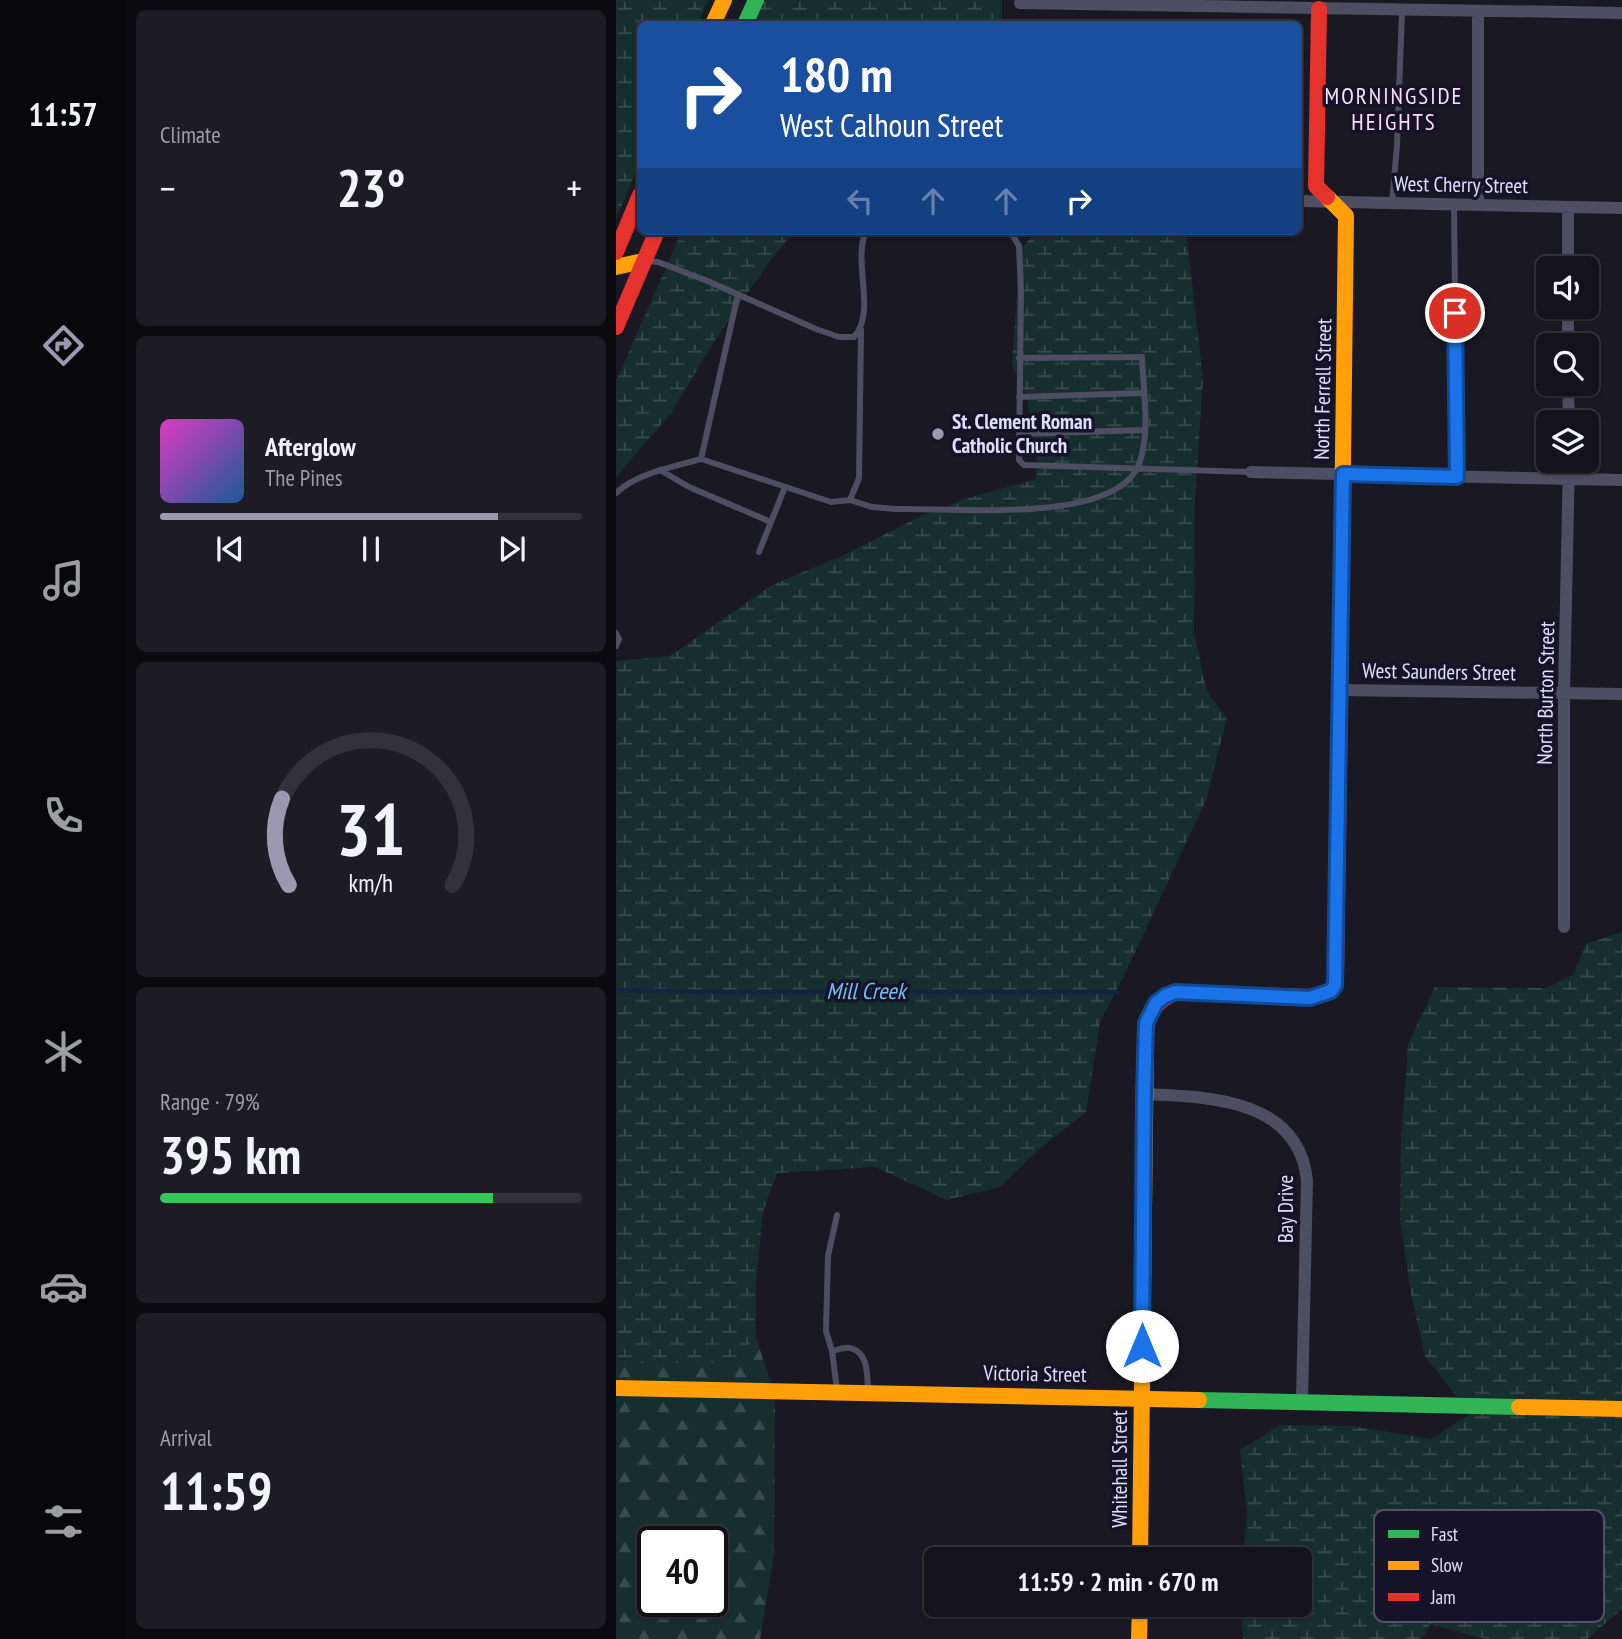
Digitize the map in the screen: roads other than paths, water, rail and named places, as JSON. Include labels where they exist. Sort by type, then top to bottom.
[{"type":"street","points":[[714,21],[724,0]]},
{"type":"street","points":[[746,21],[756,0]]},
{"type":"street","points":[[1020,3],[1319,9],[1386,5],[1402,11],[1599,7],[1622,13]]},
{"type":"street","points":[[1478,204],[1486,8]]},
{"type":"street","name":"North Ferrell Street","points":[[1156,1003],[1165,996],[1187,991],[1295,998],[1319,996],[1331,991],[1335,985],[1346,216],[1316,186],[1319,9]]},
{"type":"street","name":"West Cherry Street","points":[[1302,201],[1622,208]]},
{"type":"street","points":[[616,252],[637,202]]},
{"type":"street","points":[[1568,207],[1568,256]]},
{"type":"street","points":[[616,327],[655,235]]},
{"type":"street","points":[[616,267],[643,261]]},
{"type":"street","points":[[1251,472],[1622,480]]},
{"type":"street","name":"North Burton Street","points":[[1564,927],[1564,694],[1569,473]]},
{"type":"street","name":"West Saunders Street","points":[[1339,690],[1622,694]]},
{"type":"street","name":"Whitehall Street","points":[[1140,1547],[1146,1023],[1156,1003]]},
{"type":"street","name":"Bay Drive","points":[[1144,1094],[1185,1096],[1241,1105],[1279,1125],[1297,1143],[1304,1160],[1307,1180],[1302,1401]]},
{"type":"street","name":"Victoria Street","points":[[616,1388],[1622,1409]]},
{"type":"street","points":[[1139,1639],[1140,1617]]},
{"type":"lane","points":[[1392,203],[1402,11]]},
{"type":"lane","points":[[1454,204],[1457,477]]},
{"type":"lane","points":[[850,500],[859,478],[860,330],[864,306],[862,242],[865,235]]},
{"type":"lane","points":[[1012,235],[1019,246],[1019,460],[1024,465],[1251,472]]},
{"type":"lane","points":[[643,261],[658,262],[839,337],[854,337],[860,330]]},
{"type":"lane","points":[[701,459],[738,294]]},
{"type":"lane","points":[[616,494],[624,486],[660,470],[701,459],[831,502],[850,500],[872,507],[896,509],[1058,507],[1109,494],[1132,478],[1140,462],[1144,430],[1142,357],[1019,358]]},
{"type":"lane","points":[[1019,397],[1143,393]]},
{"type":"lane","points":[[1019,433],[1144,430]]},
{"type":"lane","points":[[660,470],[689,487],[771,522]]},
{"type":"lane","points":[[759,552],[785,487]]},
{"type":"lane","points":[[616,633],[619,639],[616,646]]},
{"type":"lane","points":[[837,1215],[828,1256],[826,1300],[826,1331],[832,1351],[837,1392]]},
{"type":"lane","points":[[832,1351],[850,1348],[858,1352],[866,1363],[868,1392]]},
{"type":"waterway","name":"Mill Creek","points":[[616,990],[1117,992]]},
{"type":"place","name":"St. Clement Roman Catholic Church","points":[[938,434]]},
{"type":"district","name":"MORNINGSIDE HEIGHTS","points":[[1394,109]]}]
